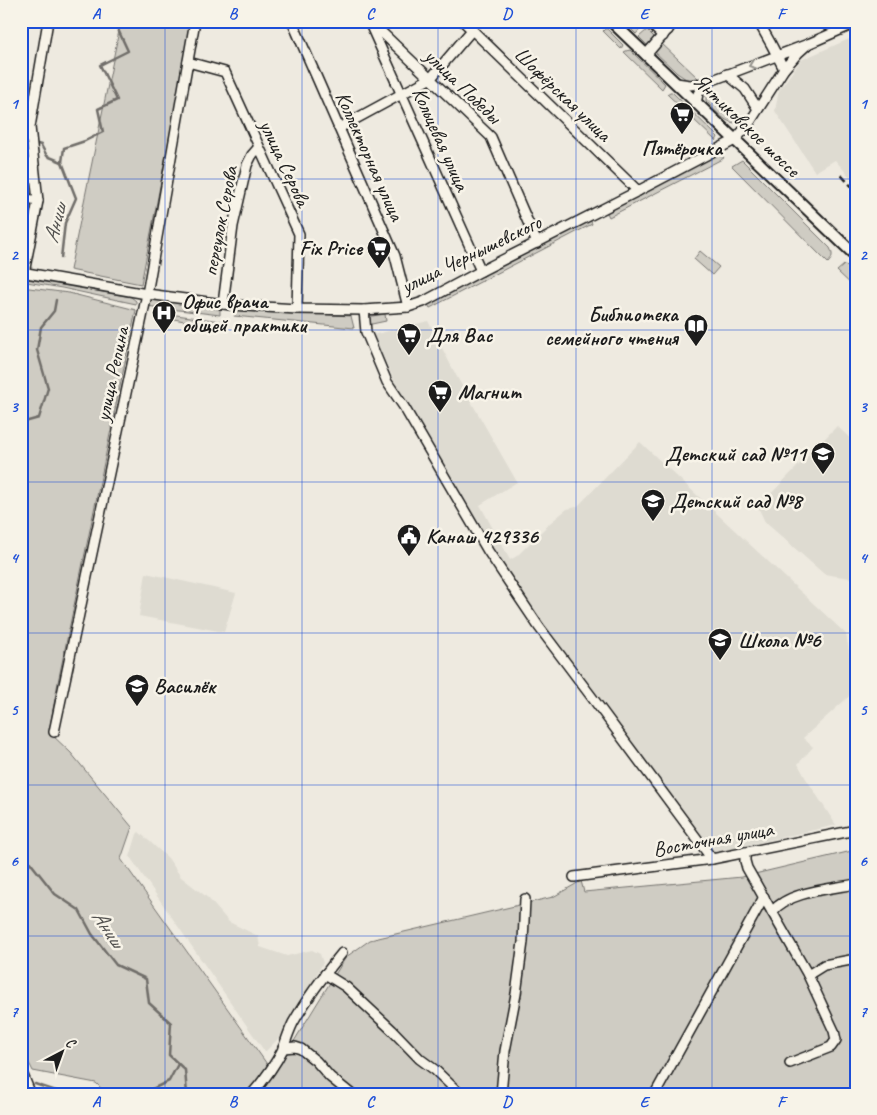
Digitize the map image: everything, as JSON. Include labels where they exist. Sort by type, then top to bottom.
[{"type":"main road","name":"Янтиковское шоссе","points":[[611,21],[856,256]]},
{"type":"street","points":[[23,273],[38,201],[30,127],[48,21]]},
{"type":"street","name":"улица Репина","points":[[54,732],[147,294],[195,21]]},
{"type":"street","name":"Коллекторная улица","points":[[292,21],[395,256],[408,307]]},
{"type":"street","name":"улица Победы","points":[[369,21],[491,136],[537,243]]},
{"type":"street","name":"Кольцевая улица","points":[[369,21],[481,270]]},
{"type":"street","name":"Шофёрская улица","points":[[463,21],[638,191]]},
{"type":"street","points":[[758,21],[784,69]]},
{"type":"street","points":[[676,83],[690,85],[705,83],[808,44],[856,23]]},
{"type":"street","points":[[646,55],[662,24]]},
{"type":"street","points":[[339,128],[430,78],[472,30]]},
{"type":"street","points":[[735,140],[748,125],[784,69],[798,52],[808,44]]},
{"type":"street","name":"улица Серова","points":[[188,62],[225,72],[299,234],[297,309]]},
{"type":"street","points":[[727,74],[745,89],[758,109]]},
{"type":"street","points":[[696,102],[698,94],[705,83]]},
{"type":"street","name":"улица Чернышевского","points":[[23,273],[147,294],[223,304],[297,309],[364,310],[408,307],[423,302],[481,270],[721,149],[735,140]]},
{"type":"street","name":"переулок Серова","points":[[223,304],[233,226],[247,165],[259,147]]},
{"type":"street","points":[[21,159],[26,163],[37,186]]},
{"type":"street","points":[[21,198],[38,201]]},
{"type":"street","points":[[364,310],[366,332],[388,382],[488,551],[539,628],[712,859]]},
{"type":"street","name":"Восточная улица","points":[[574,877],[712,859],[856,830]]},
{"type":"street","points":[[746,852],[745,861],[747,868],[808,974],[834,1031],[836,1040],[831,1047],[790,1063]]},
{"type":"street","points":[[772,912],[776,907],[800,894],[856,884]]},
{"type":"street","points":[[655,1094],[764,897]]},
{"type":"street","points":[[501,1094],[505,1051],[516,994],[523,942],[526,899]]},
{"type":"street","points":[[252,1094],[273,1066],[283,1048],[292,1025],[309,996],[342,953]]},
{"type":"street","points":[[808,974],[824,964],[856,959]]},
{"type":"street","points":[[325,974],[346,987],[392,1030],[420,1060],[460,1094]]},
{"type":"street","points":[[283,1048],[295,1046],[301,1049],[351,1094]]},
{"type":"street","points":[[21,1070],[31,1094]]},
{"type":"shaded area","points":[[121,21],[192,21],[141,284],[70,270]]},
{"type":"shaded area","points":[[623,21],[638,21],[643,26],[636,34]]},
{"type":"shaded area","points":[[605,29],[623,45],[621,49],[603,31]]},
{"type":"shaded area","points":[[647,30],[657,40],[650,48],[639,37]]},
{"type":"shaded area","points":[[856,36],[856,184],[835,160],[815,172],[775,111],[779,90],[801,60]]},
{"type":"shaded area","points":[[660,42],[698,78],[689,81],[677,73],[653,50]]},
{"type":"shaded area","points":[[630,50],[665,84],[662,89],[624,52]]},
{"type":"shaded area","points":[[709,91],[741,122],[731,122],[717,113],[706,101],[706,94]]},
{"type":"shaded area","points":[[670,92],[718,137],[716,141],[667,94]]},
{"type":"shaded area","points":[[719,154],[724,158],[609,217],[606,211]]},
{"type":"shaded area","points":[[742,160],[830,248],[832,256],[828,263],[732,166]]},
{"type":"shaded area","points":[[590,219],[592,224],[430,308],[427,303]]},
{"type":"shaded area","points":[[700,251],[719,267],[712,275],[694,259]]},
{"type":"shaded area","points":[[844,265],[849,266],[856,273],[856,289],[837,271]]},
{"type":"shaded area","points":[[21,278],[131,297],[136,301],[136,304],[21,281]]},
{"type":"shaded area","points":[[21,287],[69,293],[136,310],[49,732],[71,753],[132,827],[121,859],[274,1074],[346,957],[370,940],[553,897],[581,881],[584,892],[742,877],[856,850],[856,1094],[107,1094],[96,1083],[33,1071],[21,1047]]},
{"type":"shaded area","points":[[150,299],[220,308],[220,315],[146,306]]},
{"type":"shaded area","points":[[235,309],[351,316],[354,328],[234,316]]},
{"type":"shaded area","points":[[169,314],[220,321],[223,328],[168,318]]},
{"type":"shaded area","points":[[385,314],[386,321],[367,325],[366,317]]},
{"type":"shaded area","points":[[428,321],[457,377],[517,482],[480,505],[510,560],[517,556],[567,509],[577,507],[640,442],[846,634],[856,690],[803,738],[813,747],[798,764],[836,825],[714,853],[544,626],[497,557],[406,406],[373,335]]},
{"type":"shaded area","name":"Детский сад №11","points":[[837,426],[856,444],[856,579],[824,574],[765,522],[758,507]]},
{"type":"shaded area","points":[[146,573],[236,593],[224,632],[139,616]]},
{"type":"shaded area","points":[[139,832],[168,858],[181,877],[208,898],[229,922],[258,936],[260,947],[287,956],[312,950],[320,954],[323,963],[282,1035],[265,1052],[130,857]]},
{"type":"waterway","name":"Аниш","points":[[61,258],[65,223],[76,198],[62,162],[64,148],[103,132],[98,109],[117,100],[100,65],[128,51],[114,21]]},
{"type":"waterway","points":[[21,137],[29,141]]},
{"type":"waterway","points":[[34,143],[41,145],[47,156],[62,162]]},
{"type":"waterway","name":"Аниш","points":[[21,423],[39,418],[48,388],[37,350],[41,327],[54,311],[56,300]]},
{"type":"waterway","name":"Аниш","points":[[21,859],[29,861],[55,894],[79,910],[92,934],[116,965],[146,979],[149,1003],[171,1023],[169,1055],[185,1070],[187,1094]]},
{"type":"waterway","points":[[142,1094],[169,1081],[178,1064]]},
{"type":"waterway","points":[[35,1084],[65,1094]]},
{"type":"railway","points":[[841,175],[856,191]]},
{"type":"place","name":"Пятёрочка","points":[[682,135]]},
{"type":"place","name":"Fix Price","points":[[379,269]]},
{"type":"place","name":"Офис врача общей практики","points":[[164,334]]},
{"type":"place","name":"Библиотека семейного чтения","points":[[696,347]]},
{"type":"place","name":"Для Вас","points":[[409,356]]},
{"type":"place","name":"Магнит","points":[[440,413]]},
{"type":"place","name":"Детский сад №11","points":[[823,475]]},
{"type":"place","name":"Детский сад №8","points":[[653,522]]},
{"type":"place","name":"Канаш 429336","points":[[409,557]]},
{"type":"place","name":"Школа №6","points":[[720,661]]},
{"type":"place","name":"Василёк","points":[[137,707]]}]
